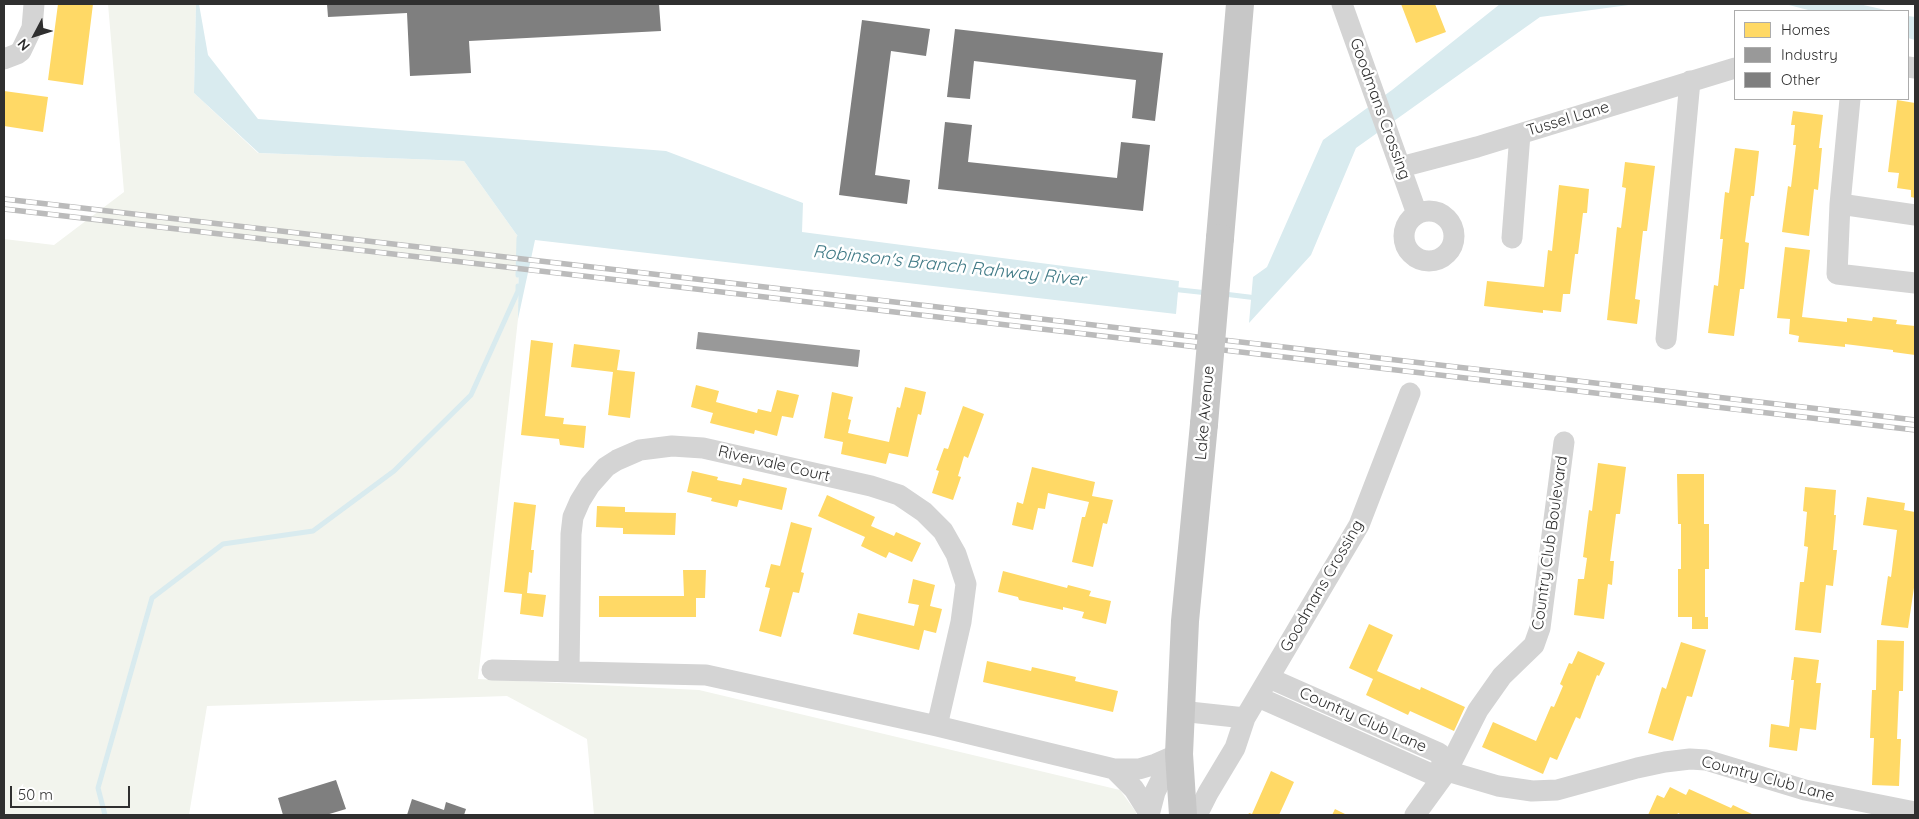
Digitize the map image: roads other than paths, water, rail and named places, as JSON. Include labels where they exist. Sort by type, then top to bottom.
[{"type":"main road","name":"Lake Avenue","points":[[1183,815],[1179,754],[1185,621],[1240,4]]},
{"type":"street","points":[[4,58],[13,56],[21,51],[32,28],[34,4]]},
{"type":"street","name":"Goodmans Crossing","points":[[1342,4],[1417,214]]},
{"type":"street","name":"Tussel Lane","points":[[1401,167],[1520,134],[1734,68]]},
{"type":"street","points":[[1666,339],[1690,81]]},
{"type":"street","points":[[1850,100],[1840,204],[1837,274],[1915,283]]},
{"type":"street","points":[[1512,238],[1520,134]]},
{"type":"street","points":[[1840,204],[1915,215]]},
{"type":"street","name":"Goodmans Crossing","points":[[1197,815],[1235,748],[1245,718],[1359,525],[1410,393]]},
{"type":"street","name":"Country Club Boulevard","points":[[1416,814],[1447,771],[1478,710],[1502,676],[1534,645],[1539,633],[1564,442]]},
{"type":"street","name":"Rivervale Court","points":[[569,670],[571,534],[574,517],[580,501],[590,485],[606,468],[617,460],[640,450],[672,446],[703,448],[870,486],[899,495],[924,512],[943,531],[956,554],[966,584],[961,622],[937,726]]},
{"type":"street","points":[[492,670],[569,670],[706,675],[937,726],[1114,769],[1139,769],[1179,754]]},
{"type":"street","name":"Country Club Lane","points":[[1269,678],[1439,753],[1447,771]]},
{"type":"street","name":"Country Club Lane","points":[[1258,697],[1429,772],[1447,771],[1498,786],[1532,791],[1548,791],[1566,788],[1637,768],[1690,759],[1706,760],[1805,790],[1915,812]]},
{"type":"street","points":[[1180,711],[1245,718]]},
{"type":"street","points":[[1149,814],[1158,786],[1179,754]]},
{"type":"street","points":[[1114,769],[1134,789],[1149,814]]},
{"type":"water","points":[[196,4],[199,4],[208,55],[258,119],[666,151],[803,203],[802,232],[1179,281],[1176,314],[535,240],[518,319],[519,238],[464,161],[259,153],[194,93]]},
{"type":"water","points":[[1500,4],[1636,4],[1540,17],[1356,148],[1311,255],[1249,323],[1253,277],[1267,267],[1323,140],[1392,90]]},
{"type":"water","points":[[1785,4],[1859,4],[1886,10],[1808,10]]},
{"type":"water","points":[[1909,16],[1915,17],[1915,40],[1909,38]]},
{"type":"waterway","points":[[518,275],[519,238]]},
{"type":"waterway","points":[[105,815],[98,788],[152,598],[223,544],[313,531],[394,471],[471,395],[518,291],[518,286]]},
{"type":"waterway","name":"Robinson's Branch Rahway River","points":[[1171,289],[1208,293]]},
{"type":"waterway","name":"Robinson's Branch Rahway River","points":[[1224,294],[1257,298]]},
{"type":"railway","points":[[4,199],[1915,420]]},
{"type":"railway","points":[[4,209],[1915,430]]}]
